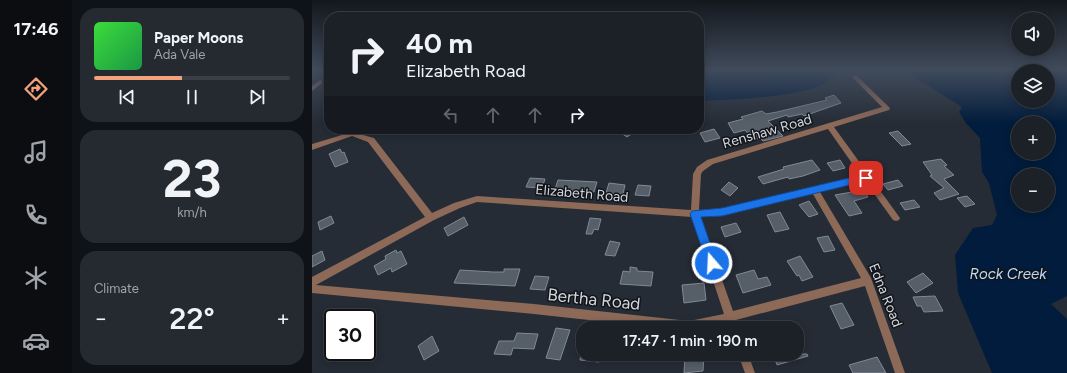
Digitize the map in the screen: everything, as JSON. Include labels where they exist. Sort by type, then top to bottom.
[{"type":"street","name":"Renshaw Road","points":[[695,214],[697,174],[706,164],[888,108],[865,87]]},
{"type":"street","points":[[830,127],[896,218]]},
{"type":"street","points":[[312,147],[352,134],[371,140],[431,218]]},
{"type":"street","name":"Elizabeth Road","points":[[312,282],[431,218],[457,205],[477,199],[695,214],[722,212],[866,178]]},
{"type":"street","name":"Edna Road","points":[[815,190],[868,281],[900,373]]},
{"type":"street","points":[[695,214],[731,321]]},
{"type":"street","name":"Bertha Road","points":[[312,289],[534,309],[689,326],[730,317],[868,281]]},
{"type":"street","points":[[746,361],[750,373]]},
{"type":"water","points":[[704,87],[815,87],[783,95],[704,101]]},
{"type":"water","name":"Rock Creek","points":[[931,87],[1011,87],[1011,108],[1055,108],[1055,87],[1067,87],[1067,296],[1051,304],[1067,319],[1067,373],[992,373],[958,293],[955,255],[973,228],[992,225],[997,215],[989,183],[982,172],[980,138],[966,123],[959,112],[962,108]]},
{"type":"building","points":[[834,95],[841,103],[804,116],[802,114],[788,117],[787,115],[768,121],[783,136],[763,141],[760,138],[753,140],[745,130],[734,133],[728,123],[743,119],[741,117],[762,111],[766,114],[827,100],[825,98]]},
{"type":"building","points":[[714,129],[720,138],[705,142],[701,134],[704,134],[704,132]]},
{"type":"building","points":[[898,131],[911,144],[902,146],[889,133]]},
{"type":"building","points":[[622,134],[632,134],[627,137]]},
{"type":"building","points":[[340,149],[342,153],[344,152],[348,162],[335,167],[329,154]]},
{"type":"building","points":[[941,159],[947,165],[944,166],[954,175],[944,179],[959,194],[940,200],[934,193],[944,188],[930,176],[932,175],[923,162]]},
{"type":"building","points":[[812,160],[820,170],[803,176],[789,179],[788,177],[763,184],[758,177],[784,169],[783,167]]},
{"type":"building","points":[[840,160],[845,168],[833,171],[827,163]]},
{"type":"building","points":[[530,178],[545,179],[542,188],[526,187]]},
{"type":"building","points":[[558,180],[597,182],[594,192],[555,189]]},
{"type":"building","points":[[898,180],[903,186],[888,190],[883,184]]},
{"type":"building","points":[[729,182],[738,188],[730,196],[721,190]]},
{"type":"building","points":[[609,183],[625,185],[623,194],[606,193]]},
{"type":"building","points":[[638,185],[651,186],[649,196],[635,195]]},
{"type":"building","points":[[863,190],[868,197],[854,201],[862,213],[849,216],[835,195]]},
{"type":"building","points":[[967,196],[975,204],[965,207],[957,198]]},
{"type":"building","points":[[914,200],[920,207],[905,210],[900,203]]},
{"type":"building","points":[[809,201],[818,214],[809,217],[799,205]]},
{"type":"building","points":[[780,212],[789,229],[775,232],[767,215]]},
{"type":"building","points":[[331,216],[334,223],[320,230],[318,222]]},
{"type":"building","points":[[464,217],[468,225],[448,236],[444,228]]},
{"type":"building","points":[[590,218],[601,219],[598,230],[594,229],[592,234],[586,234]]},
{"type":"building","points":[[736,223],[741,232],[725,237],[721,227]]},
{"type":"building","points":[[828,236],[835,250],[824,252],[817,238]]},
{"type":"building","points":[[610,241],[620,243],[615,256],[605,255]]},
{"type":"building","points":[[396,250],[397,253],[401,251],[407,264],[392,272],[391,268],[378,275],[374,266],[386,259],[385,256]]},
{"type":"building","points":[[322,251],[325,260],[312,267],[312,256]]},
{"type":"building","points":[[800,256],[813,277],[802,281],[787,261]]},
{"type":"building","points":[[630,267],[637,268],[637,271],[653,272],[651,286],[620,284],[623,271],[630,272]]},
{"type":"building","points":[[504,269],[520,269],[515,286],[454,283],[460,270],[504,272]]},
{"type":"building","points":[[754,270],[758,279],[767,277],[771,285],[743,293],[736,275]]},
{"type":"building","points":[[923,273],[933,283],[916,293],[907,282]]},
{"type":"building","points":[[535,276],[549,277],[545,290],[530,289]]},
{"type":"building","points":[[704,283],[706,300],[684,303],[682,285]]},
{"type":"building","points":[[935,296],[943,311],[924,312],[921,306],[917,306],[913,297]]},
{"type":"building","points":[[842,303],[854,325],[841,329],[830,306]]},
{"type":"building","points":[[556,328],[570,330],[560,360],[546,358]]},
{"type":"building","points":[[517,333],[538,334],[534,349],[513,348],[511,355],[494,354],[499,341],[514,341]]},
{"type":"building","points":[[432,336],[439,351],[424,360],[418,346]]},
{"type":"building","points":[[877,357],[886,373],[853,373],[849,365]]},
{"type":"building","points":[[685,361],[704,361],[703,371],[684,373]]},
{"type":"building","points":[[776,361],[791,361],[777,365]]},
{"type":"route","points":[[712,263],[695,214],[722,212],[866,178]]}]
